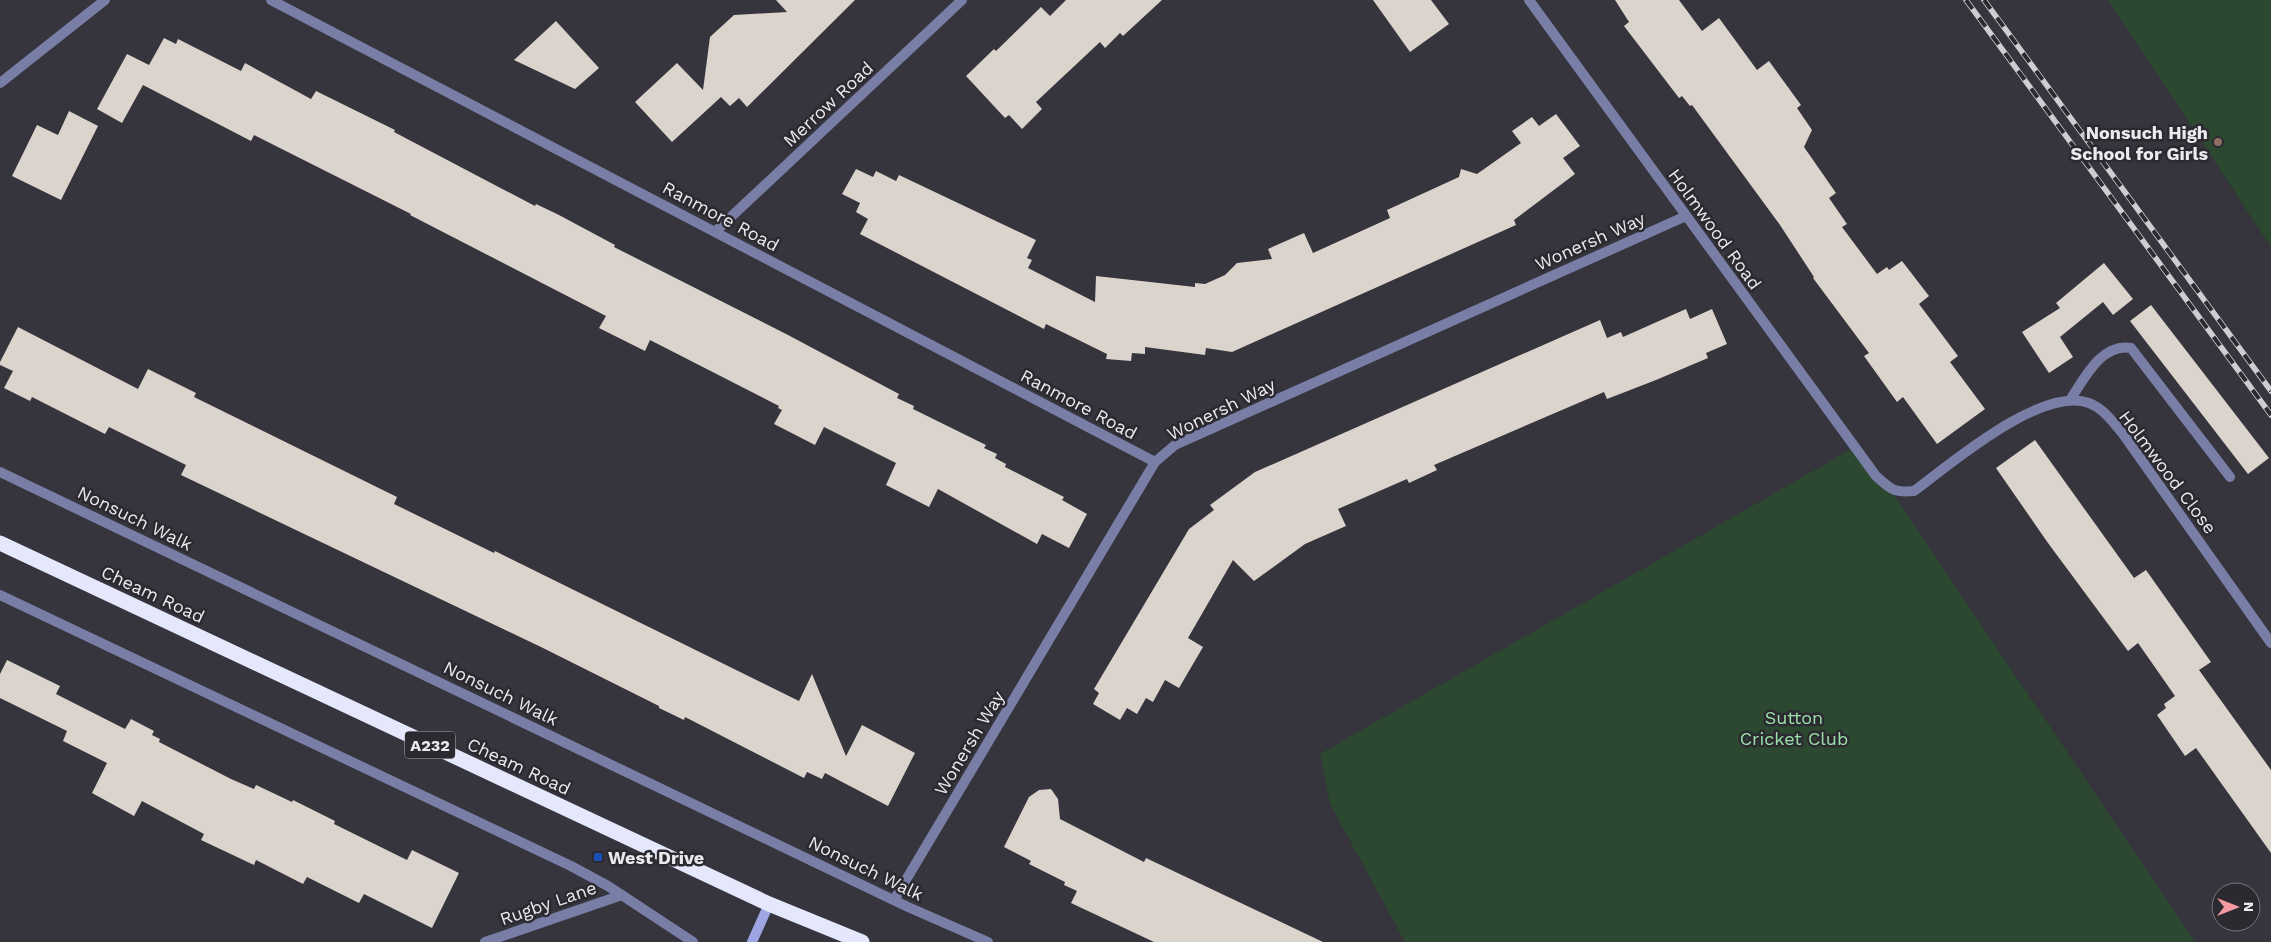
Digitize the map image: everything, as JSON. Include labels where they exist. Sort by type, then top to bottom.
[{"type":"highway","name":"Cheam Road","points":[[0,543],[769,904],[862,942]]},
{"type":"street","points":[[0,83],[105,0]]},
{"type":"street","name":"Ranmore Road","points":[[271,0],[1155,462]]},
{"type":"street","name":"Merrow Road","points":[[716,231],[962,0]]},
{"type":"street","name":"Holmwood Road","points":[[1529,0],[1876,476]]},
{"type":"street","name":"Wonersh Way","points":[[894,900],[1155,462],[1176,445],[1686,216]]},
{"type":"street","points":[[2070,400],[2098,360],[2122,346],[2131,348],[2230,477]]},
{"type":"street","name":"Holmwood Close","points":[[1876,476],[1890,489],[1900,492],[1914,490],[2011,422],[2040,407],[2070,400],[2090,404],[2109,418],[2271,643]]},
{"type":"street","name":"Nonsuch Walk","points":[[0,472],[894,900],[988,942]]},
{"type":"street","points":[[0,595],[571,866],[622,895],[693,942]]},
{"type":"street","name":"Rugby Lane","points":[[485,942],[622,895]]},
{"type":"street","points":[[752,942],[769,904]]},
{"type":"green space","name":"Nonsuch High School for Girls","points":[[2108,0],[2271,0],[2271,247]]},
{"type":"green space","name":"Sutton Cricket Club","points":[[1855,447],[1890,489],[2195,942],[1405,942],[1330,804],[1320,754]]},
{"type":"building","points":[[776,0],[855,0],[747,107],[739,98],[730,106],[721,97],[672,142],[635,102],[677,63],[703,90],[710,37],[734,15],[787,12]]},
{"type":"building","points":[[1066,0],[1162,0],[1123,36],[1120,33],[1105,48],[1100,42],[1036,102],[1042,109],[1022,129],[1009,115],[1005,118],[966,76],[994,49],[996,51],[1041,7],[1050,16]]},
{"type":"building","points":[[1373,0],[1431,0],[1449,24],[1410,52]]},
{"type":"building","points":[[1615,0],[1679,0],[1702,31],[1719,18],[1757,70],[1769,61],[1801,105],[1797,108],[1812,130],[1804,147],[1836,193],[1829,198],[1847,224],[1842,227],[1877,274],[1887,267],[1889,270],[1902,261],[1929,296],[1919,304],[1958,356],[1950,362],[1985,409],[1937,444],[1903,397],[1897,402],[1864,356],[1869,353],[1813,278],[1780,225],[1692,105],[1690,106],[1682,96],[1679,98],[1624,26],[1629,22]]},
{"type":"building","points":[[556,21],[599,68],[575,89],[514,60]]},
{"type":"building","points":[[164,38],[176,44],[178,39],[241,71],[245,63],[311,99],[316,91],[395,130],[394,132],[535,206],[536,204],[559,215],[615,245],[614,247],[788,335],[899,394],[897,398],[914,406],[913,409],[986,445],[984,448],[997,454],[995,458],[1006,464],[1005,467],[1064,497],[1062,500],[1087,514],[1069,548],[1042,534],[1037,544],[938,489],[929,507],[886,485],[896,463],[824,427],[815,445],[774,424],[782,410],[778,408],[779,406],[650,340],[645,351],[599,328],[606,316],[411,214],[254,135],[251,141],[143,85],[122,123],[97,109],[127,54],[149,65]]},
{"type":"building","points":[[69,111],[98,126],[61,200],[12,176],[37,125],[58,135]]},
{"type":"building","points":[[1556,114],[1580,146],[1563,158],[1575,174],[1514,220],[1516,225],[1232,352],[1206,348],[1205,355],[1145,347],[1145,354],[1132,353],[1131,361],[1106,359],[1107,354],[1046,324],[1044,329],[860,234],[868,219],[856,212],[860,203],[842,194],[856,169],[873,177],[876,171],[896,181],[899,175],[1036,240],[1027,258],[1032,260],[1028,268],[1095,302],[1096,276],[1195,287],[1195,283],[1205,284],[1225,275],[1237,263],[1272,259],[1268,249],[1304,233],[1313,253],[1390,218],[1387,210],[1459,177],[1461,169],[1477,174],[1521,143],[1512,131],[1532,117],[1539,126]]},
{"type":"building","points":[[2104,263],[2133,299],[2113,315],[2103,302],[2060,337],[2073,357],[2049,373],[2022,332],[2060,308],[2056,303]]},
{"type":"building","points":[[2151,305],[2269,458],[2248,474],[2130,321]]},
{"type":"building","points":[[1686,309],[1690,319],[1712,309],[1727,344],[1706,353],[1708,358],[1607,399],[1604,392],[1434,465],[1437,470],[1409,483],[1407,479],[1338,509],[1346,526],[1305,544],[1254,581],[1233,560],[1188,638],[1203,647],[1179,688],[1165,680],[1153,702],[1146,698],[1137,714],[1127,708],[1120,720],[1093,704],[1099,693],[1094,689],[1189,529],[1214,510],[1210,505],[1255,472],[1600,320],[1607,338],[1621,332],[1623,337]]},
{"type":"building","points":[[18,327],[138,389],[148,369],[196,393],[194,397],[397,497],[394,504],[494,553],[495,551],[799,701],[812,674],[846,756],[862,725],[915,753],[888,806],[825,773],[822,779],[807,772],[804,778],[685,717],[684,720],[541,647],[181,475],[186,465],[109,427],[105,434],[32,397],[30,401],[4,388],[13,371],[0,365],[0,362]]},
{"type":"building","points":[[2035,440],[2134,578],[2146,570],[2211,662],[2199,670],[2271,770],[2271,853],[2196,748],[2185,756],[2157,715],[2166,708],[2164,704],[2175,696],[2138,643],[2128,651],[2048,543],[1996,468]]},
{"type":"building","points":[[7,660],[60,686],[56,694],[125,729],[131,719],[154,731],[152,735],[160,739],[159,742],[231,779],[254,789],[256,785],[292,802],[293,800],[335,821],[334,824],[407,860],[412,850],[459,873],[432,928],[364,894],[359,903],[307,877],[303,884],[256,860],[254,865],[201,840],[204,834],[142,801],[134,816],[92,793],[107,763],[63,741],[67,731],[0,698],[0,674]]},
{"type":"building","points":[[1051,789],[1058,799],[1060,819],[1144,862],[1146,858],[1323,942],[1154,942],[1071,903],[1077,891],[1064,885],[1065,882],[1029,864],[1031,861],[1004,847],[1029,797],[1039,790]]},
{"type":"railway","points":[[1966,0],[2271,415]]},
{"type":"railway","points":[[1984,0],[2271,391]]},
{"type":"place","name":"Nonsuch High School for Girls","points":[[2218,142]]},
{"type":"place","name":"West Drive","points":[[598,857]]}]
